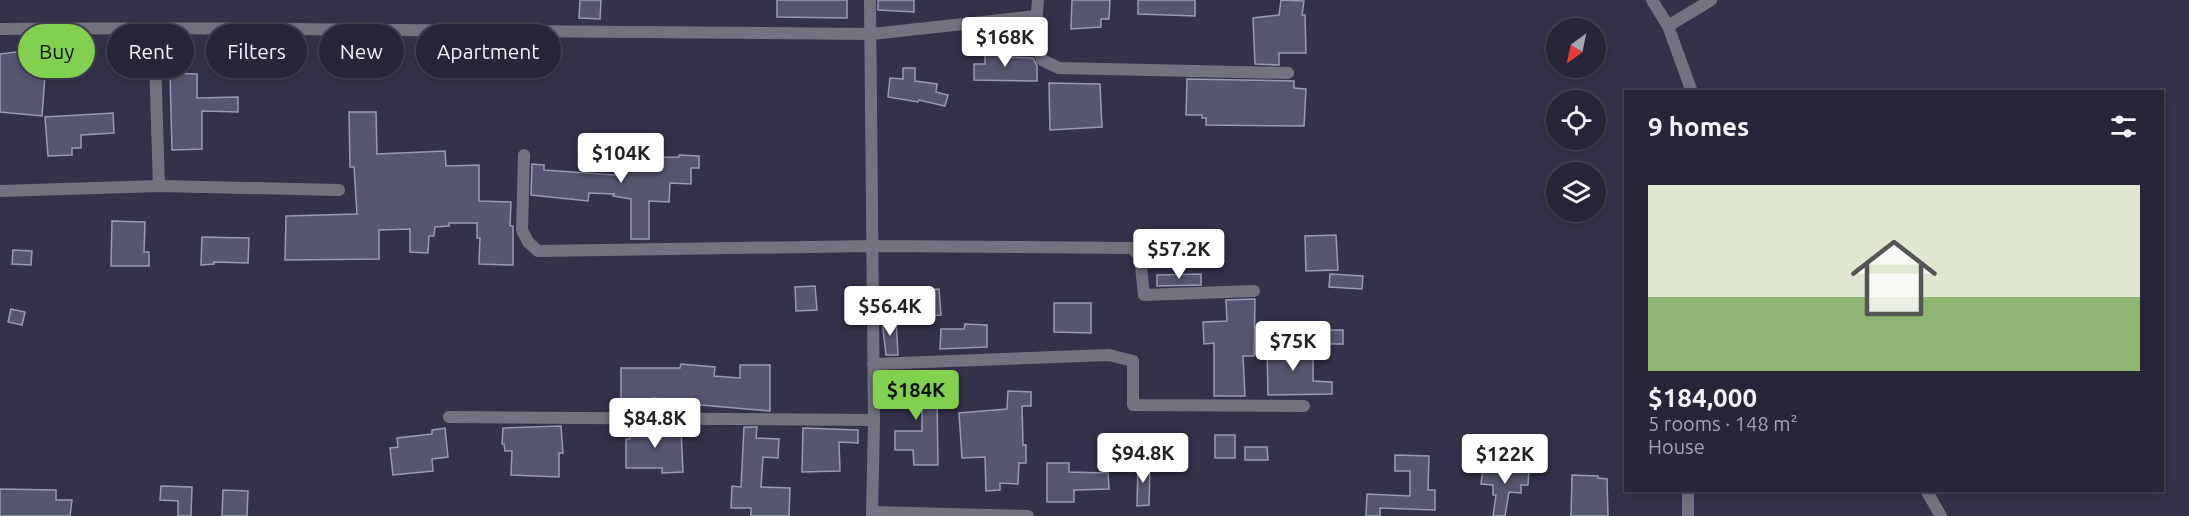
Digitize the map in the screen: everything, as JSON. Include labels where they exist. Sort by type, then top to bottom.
[{"type":"street","points":[[870,0],[874,420],[872,514],[1028,516]]},
{"type":"street","points":[[1038,0],[1036,16],[1038,50],[1042,60],[1059,68],[1288,73]]},
{"type":"street","points":[[1652,0],[1668,26],[1691,90]]},
{"type":"street","points":[[1668,26],[1710,0]]},
{"type":"street","points":[[194,28],[872,34],[1036,16]]},
{"type":"street","points":[[0,30],[107,29]]},
{"type":"street","points":[[156,78],[159,186]]},
{"type":"street","points":[[524,155],[522,230],[528,242],[538,251],[872,246],[1132,248],[1140,257],[1144,295],[1254,291]]},
{"type":"street","points":[[0,191],[159,186],[339,190]]},
{"type":"street","points":[[873,364],[1109,355],[1133,361],[1133,405],[1304,406]]},
{"type":"street","points":[[449,417],[874,420]]},
{"type":"street","points":[[1688,492],[1688,516]]},
{"type":"street","points":[[1927,492],[1941,516]]},
{"type":"building","points":[[580,0],[601,0],[600,19],[579,18]]},
{"type":"building","points":[[777,0],[847,0],[847,18],[777,17]]},
{"type":"building","points":[[878,0],[914,0],[914,12],[878,10]]},
{"type":"building","points":[[1072,0],[1110,0],[1109,19],[1101,19],[1101,27],[1071,29]]},
{"type":"building","points":[[1138,0],[1195,0],[1195,16],[1138,14]]},
{"type":"building","points":[[1281,0],[1304,1],[1302,15],[1305,15],[1306,53],[1279,53],[1279,65],[1255,64],[1253,18],[1279,15]]},
{"type":"building","points":[[985,49],[1006,49],[1006,57],[1033,58],[1037,66],[1037,81],[974,80],[974,64],[985,64]]},
{"type":"building","points":[[18,52],[18,78],[45,78],[42,116],[0,112],[0,54]]},
{"type":"building","points":[[903,68],[915,68],[915,81],[937,84],[936,92],[948,95],[945,106],[919,100],[918,102],[888,97],[890,78],[903,79]]},
{"type":"building","points":[[194,74],[197,74],[197,98],[238,97],[238,112],[202,111],[202,149],[172,150],[170,78],[194,78]]},
{"type":"building","points":[[1187,79],[1294,81],[1294,88],[1306,89],[1304,126],[1206,125],[1206,118],[1202,118],[1202,115],[1186,115]]},
{"type":"building","points":[[1049,83],[1100,84],[1102,127],[1050,130]]},
{"type":"building","points":[[349,112],[376,112],[377,154],[445,151],[446,166],[479,165],[479,201],[511,202],[513,265],[479,264],[480,238],[477,238],[477,223],[449,223],[449,226],[435,227],[434,236],[429,236],[428,253],[410,252],[410,229],[379,230],[379,259],[285,260],[286,216],[357,214],[354,167],[350,167]]},
{"type":"building","points":[[113,113],[114,133],[81,135],[81,148],[72,148],[72,155],[48,156],[45,117]]},
{"type":"building","points":[[679,155],[699,156],[699,168],[691,168],[691,184],[670,183],[669,202],[649,201],[649,239],[631,239],[631,199],[613,196],[614,194],[589,193],[588,201],[531,195],[532,164],[544,165],[544,170],[615,175],[616,158],[679,157]]},
{"type":"building","points":[[112,221],[145,222],[144,252],[149,252],[149,266],[111,266]]},
{"type":"building","points":[[1336,235],[1338,270],[1306,271],[1305,236]]},
{"type":"building","points":[[202,237],[249,238],[248,263],[214,262],[214,264],[201,265]]},
{"type":"building","points":[[13,250],[32,251],[31,265],[12,264]]},
{"type":"building","points":[[1201,274],[1201,285],[1157,286],[1157,275]]},
{"type":"building","points":[[1330,274],[1363,276],[1362,289],[1329,287]]},
{"type":"building","points":[[815,286],[817,310],[796,311],[795,287]]},
{"type":"building","points":[[939,289],[941,315],[896,318],[894,297],[919,296],[919,290]]},
{"type":"building","points":[[1255,299],[1254,356],[1243,356],[1245,396],[1214,396],[1214,343],[1204,344],[1203,322],[1227,321],[1226,300]]},
{"type":"building","points":[[1054,303],[1091,303],[1091,333],[1054,332]]},
{"type":"building","points":[[11,309],[25,312],[22,325],[8,322]]},
{"type":"building","points":[[896,319],[898,355],[886,355],[882,320]]},
{"type":"building","points":[[965,324],[987,325],[987,347],[940,349],[941,329],[964,329]]},
{"type":"building","points":[[1312,330],[1343,330],[1343,344],[1312,344]]},
{"type":"building","points":[[1267,346],[1313,346],[1313,381],[1332,382],[1332,394],[1268,395]]},
{"type":"building","points":[[681,364],[715,367],[714,376],[740,378],[740,365],[770,365],[770,411],[689,404],[689,401],[653,398],[653,410],[634,410],[634,402],[621,402],[621,368],[680,368]]},
{"type":"building","points":[[905,371],[906,394],[937,394],[938,465],[914,465],[913,450],[895,450],[895,431],[922,431],[922,407],[889,408],[887,372]]},
{"type":"building","points":[[1008,391],[1031,392],[1031,406],[1022,406],[1026,463],[1019,463],[1018,484],[1000,483],[1000,490],[986,491],[985,457],[962,458],[959,413],[1007,409]]},
{"type":"building","points":[[561,426],[563,453],[559,453],[559,477],[511,475],[512,451],[505,451],[504,444],[502,444],[503,428]]},
{"type":"building","points":[[744,427],[757,427],[756,438],[779,439],[778,458],[763,457],[761,487],[790,488],[789,516],[751,516],[751,508],[731,508],[732,486],[741,487]]},
{"type":"building","points":[[445,428],[448,457],[432,459],[433,471],[393,475],[390,448],[398,447],[397,438],[432,434],[432,430]]},
{"type":"building","points":[[630,428],[681,428],[683,472],[662,473],[662,468],[626,468],[626,439],[630,439]]},
{"type":"building","points":[[803,428],[858,430],[858,443],[839,442],[840,471],[802,472]]},
{"type":"building","points":[[1215,435],[1235,435],[1235,458],[1215,458]]},
{"type":"building","points":[[1245,447],[1267,447],[1268,460],[1245,460]]},
{"type":"building","points":[[1395,455],[1429,456],[1428,490],[1435,490],[1435,510],[1380,508],[1380,516],[1366,516],[1367,494],[1410,496],[1410,471],[1395,471]]},
{"type":"building","points":[[1047,463],[1069,463],[1069,472],[1108,473],[1109,489],[1074,490],[1074,502],[1047,502]]},
{"type":"building","points":[[1138,463],[1150,464],[1149,505],[1137,506]]},
{"type":"building","points":[[1500,466],[1529,468],[1528,485],[1521,485],[1521,493],[1509,492],[1505,516],[1493,516],[1496,495],[1493,495],[1493,485],[1481,484],[1483,468],[1499,470]]},
{"type":"building","points":[[1572,475],[1598,476],[1598,478],[1607,479],[1608,516],[1571,516]]},
{"type":"building","points":[[161,486],[192,487],[191,516],[178,516],[178,501],[160,500]]},
{"type":"building","points":[[0,489],[56,490],[56,500],[72,500],[70,516],[0,516]]},
{"type":"building","points":[[223,490],[248,491],[247,516],[222,516]]}]
